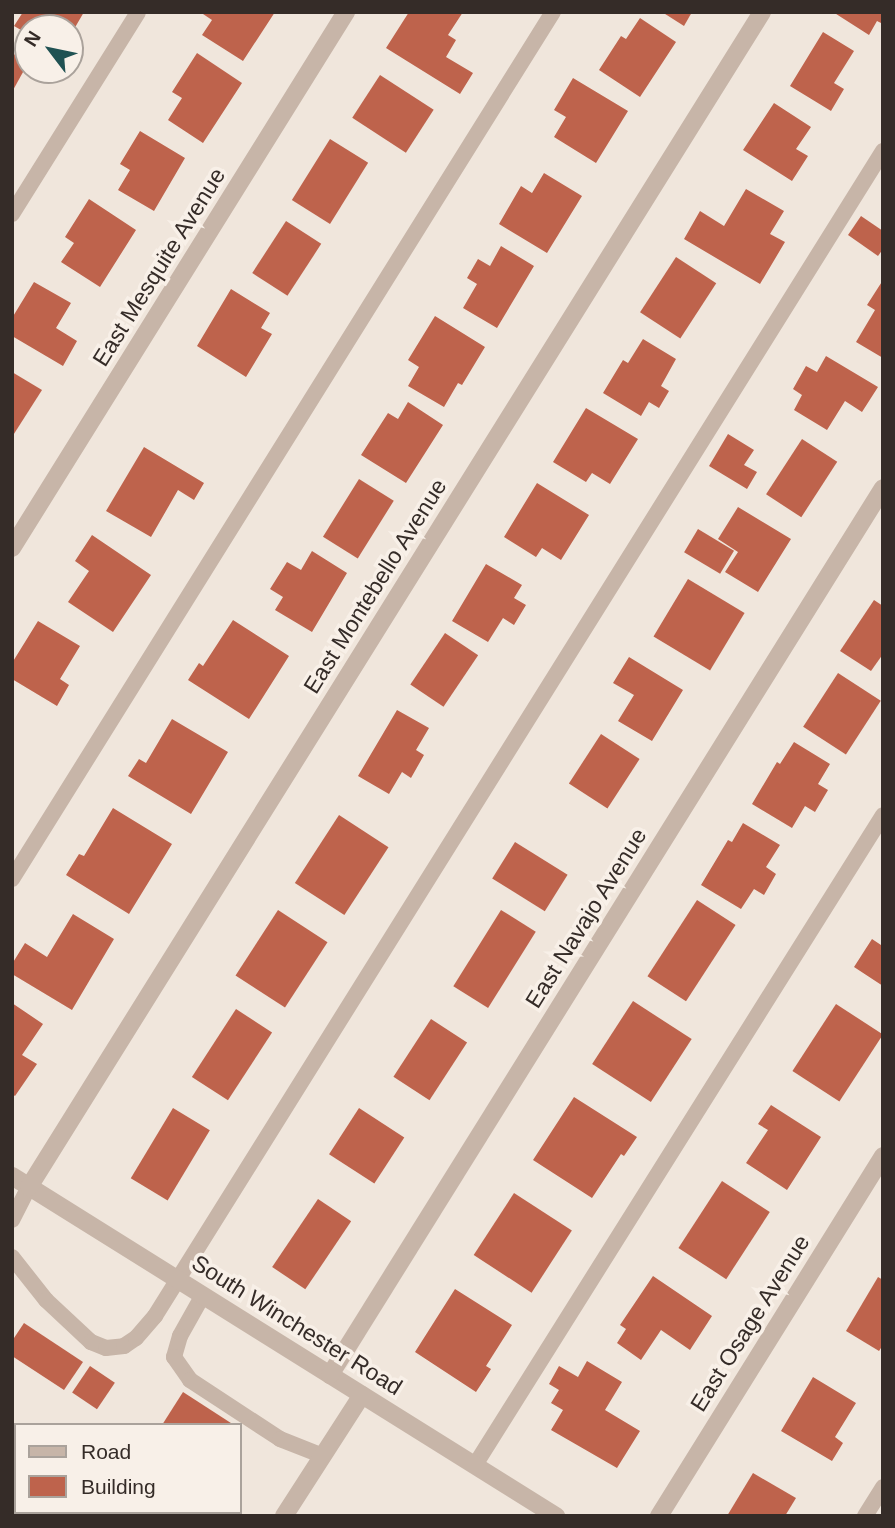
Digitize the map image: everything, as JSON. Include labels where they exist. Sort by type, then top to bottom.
[{"type":"street","name":"East Mesquite Avenue","points":[[12,548],[346,12]]},
{"type":"street","name":"East Montebello Avenue","points":[[29,1187],[762,12]]},
{"type":"street","name":"East Navajo Avenue","points":[[330,1375],[883,488]]},
{"type":"street","name":"East Osage Avenue","points":[[659,1516],[883,1156]]},
{"type":"street","name":"South Winchester Road","points":[[12,1176],[556,1516]]},
{"type":"street","points":[[284,1516],[362,1395]]},
{"type":"lane","points":[[12,214],[138,12]]},
{"type":"lane","points":[[12,879],[554,12]]},
{"type":"lane","points":[[12,1257],[46,1300],[91,1342],[106,1348],[124,1346],[136,1338],[179,1280],[883,151]]},
{"type":"lane","points":[[475,1465],[883,815]]},
{"type":"lane","points":[[12,1220],[29,1187]]},
{"type":"lane","points":[[204,1296],[180,1336],[174,1357],[190,1380],[279,1439],[323,1456]]},
{"type":"lane","points":[[865,1516],[883,1487]]},
{"type":"building","points":[[23,12],[84,12],[83,14],[22,14]]},
{"type":"building","points":[[200,12],[275,12],[243,61],[202,35],[212,20]]},
{"type":"building","points":[[409,12],[463,12],[448,35],[456,40],[446,57],[473,73],[460,94],[386,48]]},
{"type":"building","points":[[662,12],[692,12],[684,26]]},
{"type":"building","points":[[833,12],[883,12],[883,24],[877,21],[869,35]]},
{"type":"building","points":[[640,18],[676,42],[640,97],[599,70],[621,36],[626,39]]},
{"type":"building","points":[[823,32],[854,51],[834,83],[844,89],[831,111],[790,86]]},
{"type":"building","points":[[12,53],[14,84],[16,84],[12,92]]},
{"type":"building","points":[[197,53],[242,83],[203,143],[168,120],[182,98],[172,92]]},
{"type":"building","points":[[380,75],[434,110],[406,153],[352,118]]},
{"type":"building","points":[[573,78],[628,111],[596,163],[554,137],[566,117],[554,110]]},
{"type":"building","points":[[774,103],[811,127],[796,149],[808,156],[792,181],[743,150]]},
{"type":"building","points":[[140,131],[185,158],[154,211],[118,190],[130,170],[120,164]]},
{"type":"building","points":[[330,139],[368,163],[330,224],[292,200]]},
{"type":"building","points":[[544,173],[582,196],[547,253],[499,224],[521,186],[532,193]]},
{"type":"building","points":[[746,189],[784,211],[770,234],[785,242],[760,284],[684,239],[700,211],[724,226]]},
{"type":"building","points":[[89,199],[136,230],[100,287],[61,262],[74,243],[65,237]]},
{"type":"building","points":[[861,216],[883,231],[883,249],[878,256],[848,235]]},
{"type":"building","points":[[286,221],[321,244],[287,296],[252,273]]},
{"type":"building","points":[[501,246],[534,266],[497,328],[463,308],[477,284],[467,278],[478,259],[490,266]]},
{"type":"building","points":[[676,257],[716,283],[680,338],[640,312]]},
{"type":"building","points":[[883,280],[883,358],[856,342],[875,310],[867,305]]},
{"type":"building","points":[[34,282],[71,303],[56,328],[77,341],[63,366],[12,336],[12,318]]},
{"type":"building","points":[[231,289],[270,313],[261,328],[272,334],[246,377],[197,346]]},
{"type":"building","points":[[435,316],[485,347],[462,385],[458,383],[444,407],[408,386],[419,367],[408,360]]},
{"type":"building","points":[[643,339],[676,359],[661,386],[669,391],[659,408],[649,402],[641,416],[603,393],[623,360],[628,363]]},
{"type":"building","points":[[826,356],[878,387],[862,412],[845,401],[827,430],[794,410],[802,395],[793,389],[806,366],[817,372]]},
{"type":"building","points":[[12,372],[42,390],[12,437]]},
{"type":"building","points":[[408,402],[443,425],[406,483],[361,455],[388,413],[398,419]]},
{"type":"building","points":[[586,408],[638,439],[610,484],[592,473],[586,482],[553,462]]},
{"type":"building","points":[[728,434],[754,450],[744,465],[757,472],[747,489],[709,466]]},
{"type":"building","points":[[802,439],[837,462],[801,517],[766,494]]},
{"type":"building","points":[[144,447],[204,483],[194,500],[178,490],[151,537],[106,511]]},
{"type":"building","points":[[359,479],[394,501],[358,558],[323,537]]},
{"type":"building","points":[[537,483],[589,515],[561,560],[542,548],[536,557],[504,537]]},
{"type":"building","points":[[738,507],[791,539],[758,592],[725,572],[738,552],[718,539]]},
{"type":"building","points":[[698,529],[734,551],[720,574],[684,552]]},
{"type":"building","points":[[92,535],[151,575],[113,632],[68,602],[89,571],[75,561]]},
{"type":"building","points":[[312,551],[347,573],[312,632],[275,610],[283,597],[270,589],[287,562],[301,570]]},
{"type":"building","points":[[486,564],[522,585],[514,598],[526,605],[514,625],[503,618],[488,642],[452,621]]},
{"type":"building","points":[[688,579],[745,613],[710,670],[653,636]]},
{"type":"building","points":[[874,600],[883,606],[883,654],[871,671],[840,651]]},
{"type":"building","points":[[233,620],[289,656],[249,719],[188,680],[199,663],[203,666]]},
{"type":"building","points":[[38,621],[80,646],[60,679],[69,685],[57,706],[12,679],[12,663]]},
{"type":"building","points":[[445,633],[478,655],[443,707],[410,684]]},
{"type":"building","points":[[629,657],[683,690],[652,741],[618,721],[634,695],[613,683]]},
{"type":"building","points":[[838,673],[881,701],[846,754],[803,727]]},
{"type":"building","points":[[397,710],[429,728],[416,750],[424,755],[411,778],[402,772],[389,794],[358,776]]},
{"type":"building","points":[[172,719],[228,752],[191,814],[128,776],[139,759],[146,763]]},
{"type":"building","points":[[601,734],[640,759],[607,809],[569,783]]},
{"type":"building","points":[[794,742],[830,764],[818,784],[828,790],[815,812],[805,806],[792,828],[752,804],[777,762],[780,764]]},
{"type":"building","points":[[113,808],[172,844],[129,914],[66,875],[79,854],[84,856]]},
{"type":"building","points":[[339,815],[388,847],[344,915],[295,883]]},
{"type":"building","points":[[743,823],[780,845],[766,867],[776,874],[764,895],[754,889],[741,909],[701,885],[728,840],[732,842]]},
{"type":"building","points":[[515,842],[568,875],[545,911],[492,878]]},
{"type":"building","points":[[697,900],[736,925],[686,1001],[647,976]]},
{"type":"building","points":[[278,910],[327,942],[285,1008],[236,975]]},
{"type":"building","points":[[501,910],[536,932],[488,1008],[453,986]]},
{"type":"building","points":[[73,914],[114,939],[72,1010],[12,974],[12,964],[25,943],[47,957]]},
{"type":"building","points":[[872,939],[881,945],[883,943],[883,986],[854,967]]},
{"type":"building","points":[[633,1001],[692,1039],[651,1102],[592,1064]]},
{"type":"building","points":[[12,1003],[43,1024],[22,1055],[37,1064],[15,1096],[12,1094]]},
{"type":"building","points":[[836,1004],[883,1034],[839,1102],[792,1071]]},
{"type":"building","points":[[236,1009],[272,1032],[228,1100],[192,1077]]},
{"type":"building","points":[[431,1019],[467,1042],[429,1100],[393,1077]]},
{"type":"building","points":[[574,1097],[637,1137],[624,1156],[621,1154],[592,1198],[533,1160]]},
{"type":"building","points":[[771,1105],[821,1137],[787,1190],[746,1163],[768,1130],[758,1124]]},
{"type":"building","points":[[173,1108],[210,1130],[168,1200],[131,1178]]},
{"type":"building","points":[[359,1108],[404,1137],[374,1184],[329,1154]]},
{"type":"building","points":[[722,1181],[770,1212],[726,1279],[678,1248]]},
{"type":"building","points":[[514,1193],[572,1231],[532,1293],[474,1255]]},
{"type":"building","points":[[318,1199],[351,1221],[305,1289],[272,1267]]},
{"type":"building","points":[[653,1276],[712,1316],[690,1350],[661,1330],[641,1360],[617,1343],[626,1329],[620,1325]]},
{"type":"building","points":[[878,1277],[883,1280],[883,1345],[879,1351],[846,1331]]},
{"type":"building","points":[[455,1289],[512,1325],[486,1366],[491,1369],[476,1392],[415,1352]]},
{"type":"building","points":[[24,1323],[83,1362],[64,1390],[12,1356],[12,1341]]},
{"type":"building","points":[[587,1361],[622,1382],[605,1410],[640,1431],[617,1468],[551,1430],[563,1410],[551,1403],[559,1390],[549,1384],[559,1366],[578,1377]]},
{"type":"building","points":[[90,1366],[115,1383],[97,1409],[72,1393]]},
{"type":"building","points":[[813,1377],[856,1403],[835,1437],[843,1443],[832,1461],[781,1431]]},
{"type":"building","points":[[183,1392],[231,1423],[163,1423]]},
{"type":"building","points":[[753,1473],[796,1498],[785,1516],[727,1516]]},
{"type":"building","points":[[115,1514],[150,1514],[148,1516]]}]
